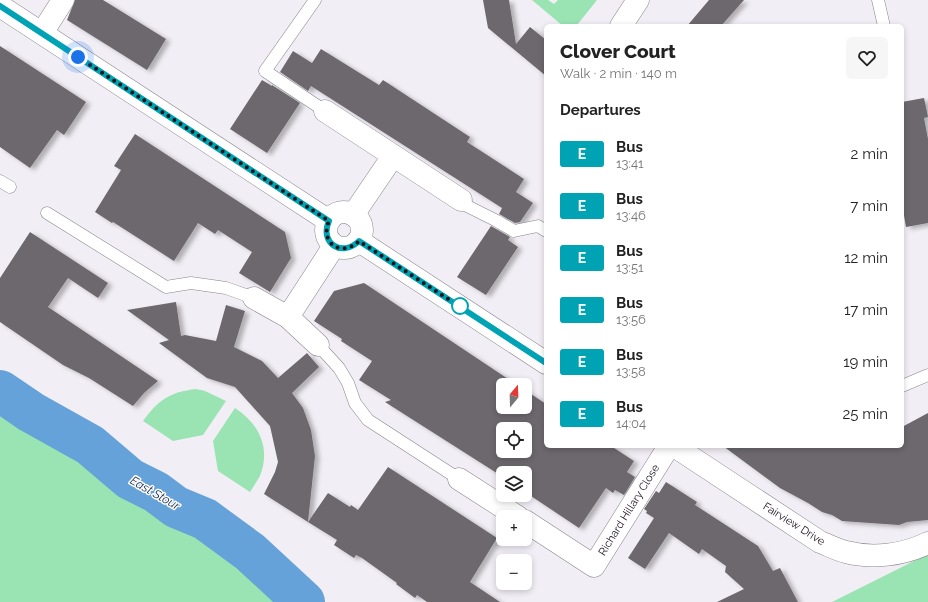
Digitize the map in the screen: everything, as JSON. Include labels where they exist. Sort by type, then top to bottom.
[{"type":"street","points":[[42,32],[63,0]]},
{"type":"street","points":[[622,24],[638,0]]},
{"type":"street","points":[[0,6],[42,32],[329,221]]},
{"type":"street","points":[[324,111],[461,200]]},
{"type":"street","points":[[353,215],[393,156]]},
{"type":"street","points":[[342,212],[358,218],[362,229],[359,241],[350,248],[339,248],[334,246],[327,237],[326,232],[329,221],[332,217],[342,212]]},
{"type":"street","points":[[359,241],[544,362]]},
{"type":"street","points":[[288,317],[334,246]]},
{"type":"street","points":[[254,298],[288,317],[318,345]]},
{"type":"street","name":"Richard Hillary Close","points":[[532,526],[594,566],[668,448]]},
{"type":"street","name":"Fairview Drive","points":[[677,448],[820,542],[845,552],[870,556],[896,554],[928,543]]},
{"type":"street","points":[[460,479],[507,510]]},
{"type":"lane","points":[[315,0],[265,71],[324,111]]},
{"type":"lane","points":[[878,0],[884,24]]},
{"type":"lane","points":[[461,200],[467,206],[514,231],[538,226],[544,230]]},
{"type":"lane","points":[[47,213],[166,287],[191,283],[226,288],[254,298]]},
{"type":"lane","points":[[318,345],[339,368],[348,383],[355,403],[368,420],[460,479]]},
{"type":"lane","points":[[904,385],[928,375]]},
{"type":"green space","points":[[532,0],[548,0],[554,4],[558,0],[597,0],[578,24],[561,24]]},
{"type":"green space","points":[[196,389],[205,391],[226,401],[203,435],[173,441],[143,421],[165,398],[179,392]]},
{"type":"green space","points":[[235,408],[251,421],[261,437],[263,446],[263,465],[260,476],[250,492],[218,471],[213,441]]},
{"type":"green space","points":[[0,409],[199,532],[257,577],[285,602],[0,602]]},
{"type":"green space","points":[[928,554],[928,602],[832,602]]},
{"type":"building","points":[[75,0],[103,0],[166,39],[147,70],[67,20]]},
{"type":"building","points":[[483,0],[509,0],[516,44],[530,27],[544,38],[544,74],[488,28]]},
{"type":"building","points":[[709,0],[744,0],[723,24],[689,24]]},
{"type":"building","points":[[0,46],[86,102],[64,135],[57,130],[30,168],[0,147]]},
{"type":"building","points":[[321,49],[379,85],[383,80],[470,137],[467,142],[524,179],[516,192],[533,203],[520,222],[515,223],[499,214],[502,208],[311,86],[308,91],[280,72],[293,51],[312,63]]},
{"type":"building","points":[[262,80],[300,103],[267,153],[230,129]]},
{"type":"building","points":[[924,98],[928,117],[924,118],[928,139],[928,223],[906,227],[904,216],[904,102]]},
{"type":"building","points":[[135,134],[285,232],[291,258],[270,292],[239,273],[252,252],[218,230],[215,234],[198,223],[174,261],[95,212],[121,170],[114,166]]},
{"type":"building","points":[[491,226],[510,237],[508,240],[518,247],[486,295],[457,277]]},
{"type":"building","points":[[30,232],[108,283],[98,298],[68,278],[48,307],[158,381],[144,393],[133,406],[89,378],[63,365],[0,322],[0,278]]},
{"type":"building","points":[[364,283],[506,378],[496,378],[496,414],[532,414],[532,395],[544,403],[544,448],[614,448],[634,461],[627,472],[635,477],[624,495],[615,490],[613,493],[606,488],[579,528],[532,497],[532,466],[496,466],[496,473],[385,402],[391,400],[359,380],[372,361],[341,341],[342,339],[314,321],[334,291]]},
{"type":"building","points":[[176,302],[181,336],[185,335],[216,341],[226,305],[245,311],[234,347],[262,361],[278,378],[307,353],[319,367],[292,393],[303,408],[311,430],[315,456],[308,522],[264,494],[275,472],[278,462],[270,426],[235,387],[207,378],[159,343],[169,340],[127,310]]},
{"type":"building","points":[[928,413],[928,520],[907,522],[899,525],[842,521],[832,515],[822,512],[780,488],[726,448],[904,448],[904,426]]},
{"type":"building","points":[[388,467],[496,537],[470,582],[500,602],[427,602],[417,595],[415,598],[362,558],[356,555],[354,558],[334,545],[337,540],[308,522],[328,493],[350,507],[351,505],[358,510]]},
{"type":"building","points":[[666,482],[697,502],[695,505],[758,546],[773,571],[780,568],[798,602],[717,602],[744,589],[725,572],[726,566],[702,549],[699,554],[669,533],[645,569],[628,558],[654,518],[646,513],[647,511],[644,509],[656,491],[659,493]]},
{"type":"waterway","name":"East Stour","points":[[0,391],[31,412],[90,445],[130,479],[156,492],[176,507],[205,519],[250,552],[304,602]]},
{"type":"bus line","name":"E","points":[[0,6],[42,32],[329,221],[326,226],[326,232],[327,237],[334,246],[339,248],[350,248],[359,241],[544,362]]},
{"type":"route","points":[[78,57],[329,221],[326,226],[326,232],[327,237],[334,246],[339,248],[350,248],[359,241],[462,308],[460,306]]}]
